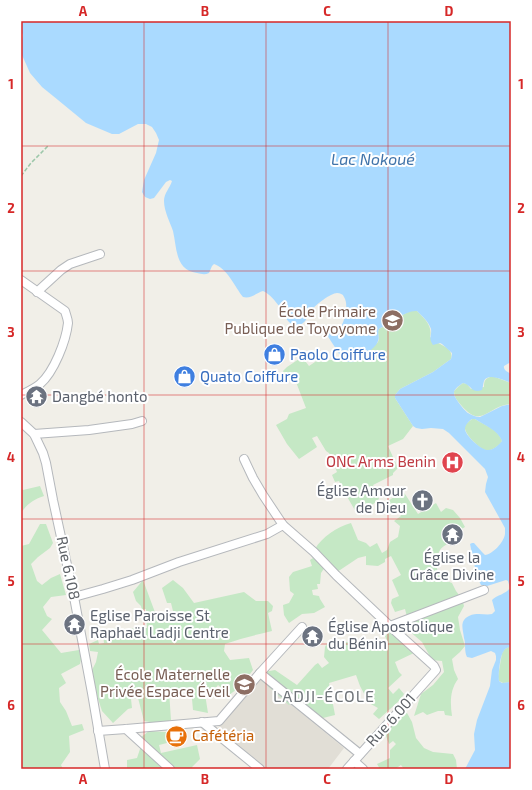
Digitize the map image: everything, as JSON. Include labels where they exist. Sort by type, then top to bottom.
[{"type":"street","points":[[37,292],[61,270],[70,264],[100,254]]},
{"type":"street","points":[[21,280],[64,311],[68,322],[60,354],[46,378],[35,387],[21,395]]},
{"type":"street","name":"Rue 6.108","points":[[21,422],[34,434],[46,463],[74,597],[104,769]]},
{"type":"street","points":[[34,434],[89,430],[142,422]]},
{"type":"street","points":[[244,459],[252,478],[284,525],[390,626],[484,590]]},
{"type":"street","points":[[74,597],[132,580],[179,562],[256,538],[284,525]]},
{"type":"street","name":"Rue 6.001","points":[[346,769],[436,670],[434,666],[390,626]]},
{"type":"street","points":[[98,731],[219,721],[260,672],[302,627]]},
{"type":"street","points":[[260,672],[360,754]]},
{"type":"street","points":[[202,722],[260,769]]},
{"type":"street","points":[[126,729],[170,769]]},
{"type":"street","points":[[354,761],[363,769]]},
{"type":"path","points":[[21,176],[31,163],[49,146]]},
{"type":"shaded area","points":[[259,678],[344,748],[328,769],[265,769],[216,730]]},
{"type":"green space","points":[[412,310],[417,311],[425,319],[430,329],[430,337],[448,349],[452,356],[451,359],[433,372],[400,389],[395,395],[395,398],[413,426],[403,439],[388,446],[398,468],[393,475],[373,485],[379,499],[364,512],[356,512],[339,481],[335,482],[332,475],[337,472],[329,453],[326,451],[317,436],[312,438],[317,447],[299,459],[287,444],[276,425],[287,419],[289,414],[306,408],[296,382],[288,380],[283,371],[302,357],[309,366],[318,360],[356,361],[365,355],[378,342],[379,329]]},
{"type":"green space","points":[[490,377],[495,377],[511,383],[511,404],[503,406],[485,415],[474,416],[457,400],[454,391],[463,383],[467,384],[471,389],[484,387],[485,380]]},
{"type":"green space","points":[[472,419],[475,419],[494,430],[500,437],[502,441],[501,443],[497,447],[490,450],[485,450],[479,446],[472,440],[465,429],[467,423]]},
{"type":"green space","points":[[40,486],[44,496],[31,502],[21,513],[21,488],[23,490]]},
{"type":"green space","points":[[403,491],[418,514],[436,503],[441,512],[446,508],[453,510],[465,527],[458,531],[454,529],[447,534],[451,542],[439,551],[438,556],[434,559],[440,576],[452,583],[462,599],[464,606],[458,617],[465,646],[452,659],[454,670],[458,679],[453,687],[451,696],[452,716],[445,715],[444,711],[438,711],[427,715],[423,712],[414,716],[421,694],[433,685],[444,672],[442,661],[432,660],[422,642],[408,630],[402,619],[407,617],[405,609],[395,612],[391,603],[392,599],[399,596],[392,580],[401,575],[391,556],[385,559],[385,562],[378,566],[366,565],[366,556],[358,558],[337,572],[315,549],[330,533],[351,523],[358,540],[366,543],[370,547],[377,543],[382,553],[387,550],[390,542],[398,537],[400,526],[394,521],[401,516],[396,508],[389,513],[385,503]]},
{"type":"green space","points":[[40,524],[46,524],[53,543],[50,548],[31,564],[37,581],[42,585],[51,578],[60,574],[66,595],[51,597],[43,607],[47,616],[52,619],[42,630],[61,653],[79,650],[81,659],[80,664],[61,674],[66,683],[59,688],[60,702],[66,711],[72,726],[82,724],[84,730],[69,736],[70,752],[61,765],[63,769],[21,769],[21,546],[29,544]]},
{"type":"green space","points":[[313,558],[325,567],[321,573],[320,584],[317,584],[318,589],[312,590],[313,595],[319,596],[325,607],[314,613],[302,614],[289,623],[284,615],[283,605],[289,603],[294,594],[290,591],[289,577],[293,572],[312,566],[310,560]]},
{"type":"green space","points":[[143,580],[156,615],[173,611],[171,603],[167,603],[162,588],[173,580],[183,588],[194,603],[244,592],[256,601],[268,601],[273,606],[272,611],[268,613],[272,631],[225,644],[224,651],[230,660],[249,658],[253,670],[241,686],[229,695],[218,685],[212,693],[205,694],[208,713],[193,710],[191,688],[169,691],[171,720],[161,724],[144,721],[138,698],[131,699],[132,708],[128,709],[113,723],[102,711],[90,674],[96,662],[98,652],[90,651],[89,644],[98,640],[99,644],[104,643],[103,634],[111,629],[147,628],[146,609],[142,610],[141,606],[136,601],[133,592]]},
{"type":"green space","points":[[393,629],[404,633],[415,644],[414,653],[395,662],[399,672],[402,675],[388,688],[393,694],[399,688],[404,694],[400,700],[379,719],[373,714],[378,708],[369,703],[356,675],[329,683],[335,715],[319,719],[296,698],[289,705],[262,681],[264,672],[275,670],[297,685],[315,665],[318,663],[322,668],[329,663],[324,657],[327,643],[335,645],[345,642],[374,640],[388,643],[385,636]]},
{"type":"green space","points":[[508,647],[511,647],[511,682],[503,683],[499,681],[498,677],[502,653]]},
{"type":"green space","points":[[397,713],[407,713],[412,722],[416,738],[424,748],[433,752],[453,754],[456,760],[457,769],[404,769],[401,765],[395,769],[380,769],[377,764],[390,758],[390,750],[396,744],[393,741],[389,744],[386,736],[383,734]]},
{"type":"green space","points":[[149,731],[166,732],[171,742],[159,745],[161,753],[197,745],[200,759],[192,767],[193,769],[127,769],[127,760],[137,758],[140,749],[140,738]]},
{"type":"water","name":"Lac Nokoué","points":[[21,21],[511,21],[511,362],[504,366],[504,369],[511,374],[511,383],[489,377],[484,381],[482,390],[476,391],[463,383],[456,388],[454,394],[468,413],[477,417],[480,417],[502,406],[511,404],[511,647],[505,649],[502,654],[499,681],[502,683],[511,682],[511,769],[465,769],[475,750],[474,734],[477,720],[490,686],[496,656],[495,653],[491,651],[472,658],[467,657],[463,623],[466,618],[472,615],[492,614],[495,611],[492,600],[510,588],[508,581],[506,580],[487,586],[481,585],[477,577],[470,544],[474,543],[485,555],[488,554],[495,550],[503,541],[505,528],[485,492],[488,477],[485,469],[449,433],[443,429],[422,429],[413,426],[395,398],[395,395],[400,389],[433,372],[451,359],[452,353],[440,343],[433,345],[430,339],[431,329],[429,324],[417,311],[413,311],[379,329],[379,340],[374,347],[360,359],[353,362],[346,361],[337,351],[327,335],[327,333],[339,329],[345,318],[346,304],[344,296],[341,294],[338,293],[327,297],[314,308],[303,323],[300,325],[294,325],[289,322],[279,306],[266,292],[263,291],[251,297],[243,297],[227,274],[219,266],[214,264],[209,273],[204,274],[190,271],[185,268],[178,257],[173,231],[164,205],[165,195],[172,181],[170,180],[166,182],[154,198],[150,199],[145,197],[142,192],[144,180],[156,153],[159,140],[152,127],[146,124],[138,124],[119,134],[112,134],[86,123],[42,87],[30,73],[22,55],[21,45],[23,35],[21,31]],"holes":[[[472,419],[475,419],[490,428],[500,437],[502,441],[493,449],[484,449],[470,438],[466,432],[466,425]]]},
{"type":"place","name":"École Primaire Publique de Toyoyome","points":[[392,321]]},
{"type":"place","name":"Paolo Coiffure","points":[[274,355]]},
{"type":"place","name":"Quato Coiffure","points":[[185,377]]},
{"type":"place","name":"Dangbé honto","points":[[37,397]]},
{"type":"place","name":"ONC Arms Benin","points":[[452,462]]},
{"type":"place","name":"Église Amour de Dieu","points":[[422,500]]},
{"type":"place","name":"Église la Grâce Divine","points":[[452,535]]},
{"type":"place","name":"Eglise Paroisse St Raphaël Ladji Centre","points":[[75,625]]},
{"type":"place","name":"Église Apostolique du Bénin","points":[[312,636]]},
{"type":"place","name":"École Maternelle Privée Espace Éveil","points":[[245,684]]},
{"type":"place","name":"Cafétéria","points":[[177,736]]},
{"type":"district","name":"LADJI-ÉCOLE","points":[[324,696]]}]
